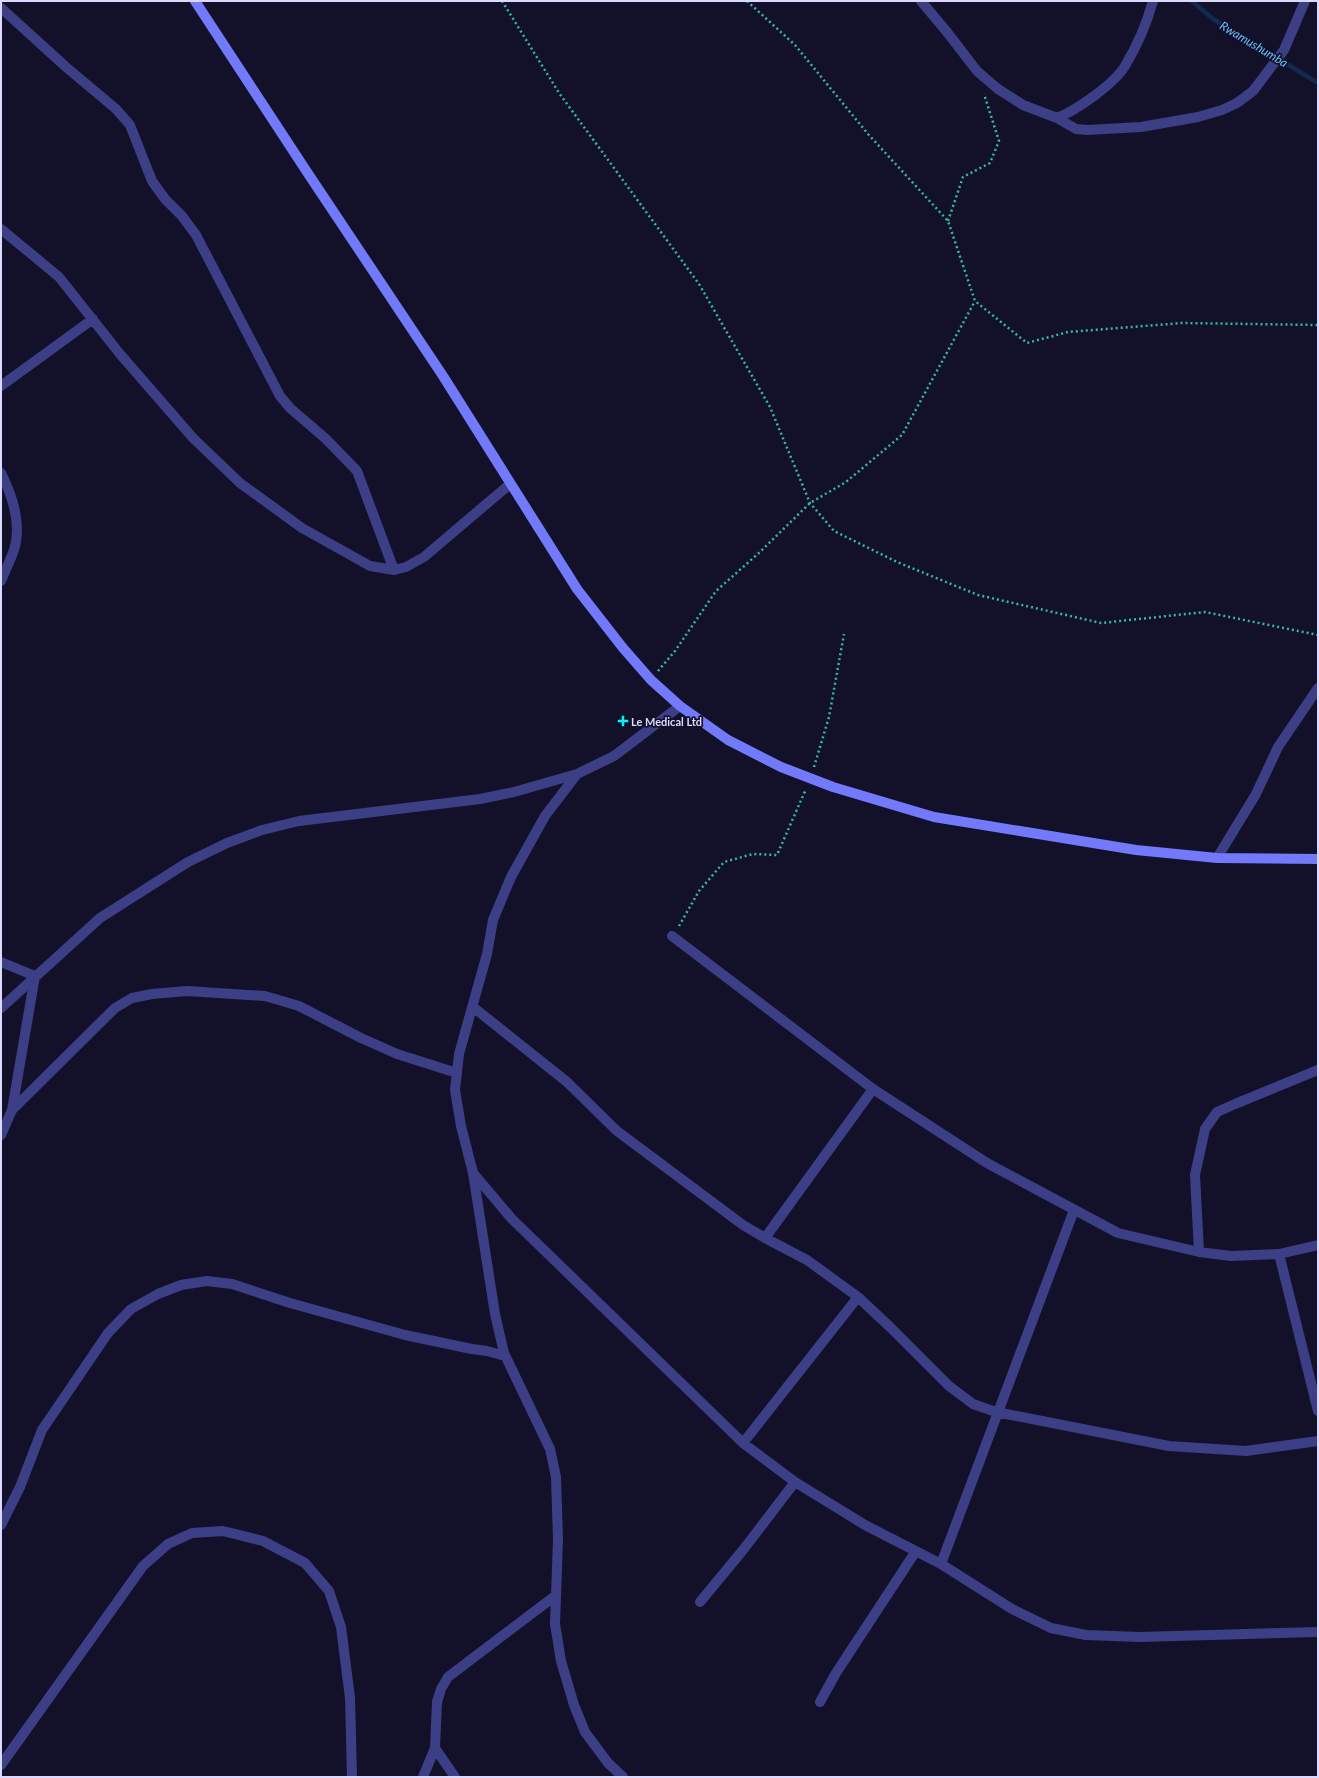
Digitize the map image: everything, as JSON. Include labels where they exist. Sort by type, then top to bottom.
[{"type":"main road","points":[[195,1],[313,182],[443,376],[577,589],[622,648],[651,680],[680,706],[728,740],[781,767],[810,778],[934,817],[1136,850],[1217,858],[1318,859]]},
{"type":"street","points":[[921,1],[977,71],[998,89],[1022,105],[1058,118],[1076,129],[1087,130],[1141,127],[1198,117],[1222,110],[1237,103],[1253,91],[1269,72],[1284,50],[1305,1]]},
{"type":"street","points":[[1058,118],[1068,114],[1084,103],[1108,84],[1124,67],[1135,48],[1153,1]]},
{"type":"street","points":[[1,8],[66,67],[116,109],[130,126],[152,181],[165,199],[182,216],[196,235],[280,396],[290,408],[326,439],[357,471],[394,570]]},
{"type":"street","points":[[1,229],[59,277],[193,438],[240,483],[308,532],[370,566],[394,570],[406,567],[424,557],[510,484]]},
{"type":"street","points":[[1,386],[93,319]]},
{"type":"street","points":[[1,473],[17,519],[14,548],[1,581]]},
{"type":"street","points":[[1217,858],[1256,794],[1278,747],[1318,688]]},
{"type":"street","points":[[1,1008],[100,918],[188,862],[227,843],[262,830],[298,821],[480,799],[514,792],[578,774],[614,756],[680,706]]},
{"type":"street","points":[[578,774],[546,816],[511,876],[493,920],[487,954],[460,1054],[455,1090],[461,1126],[472,1173],[495,1314],[505,1356],[550,1449],[556,1477],[558,1539],[555,1624],[562,1661],[574,1705],[585,1732],[608,1763],[623,1777]]},
{"type":"street","points":[[672,936],[872,1089],[987,1164],[1118,1233],[1199,1252],[1231,1256],[1279,1254],[1318,1245]]},
{"type":"street","points":[[1,962],[35,976]]},
{"type":"street","points":[[1,1135],[12,1110],[35,976]]},
{"type":"street","points":[[12,1110],[92,1029],[115,1008],[132,998],[152,994],[187,991],[265,996],[299,1006],[361,1038],[398,1054],[457,1073]]},
{"type":"street","points":[[473,1007],[567,1082],[618,1131],[743,1225],[807,1260],[858,1297],[949,1386],[973,1404],[996,1412],[1169,1446],[1246,1451],[1318,1441]]},
{"type":"street","points":[[1199,1252],[1195,1175],[1205,1129],[1217,1112],[1318,1070]]},
{"type":"street","points":[[765,1238],[872,1089]]},
{"type":"street","points":[[472,1173],[512,1219],[743,1443],[795,1482],[865,1525],[941,1564],[1012,1609],[1051,1628],[1086,1635],[1140,1637],[1318,1632]]},
{"type":"street","points":[[941,1564],[996,1412],[1074,1210]]},
{"type":"street","points":[[1279,1254],[1318,1411]]},
{"type":"street","points":[[1,1525],[20,1488],[42,1430],[108,1333],[131,1309],[158,1294],[181,1284],[207,1281],[232,1284],[290,1303],[405,1335],[488,1351],[505,1356]]},
{"type":"street","points":[[743,1443],[858,1297]]},
{"type":"street","points":[[700,1602],[743,1550],[795,1482]]},
{"type":"street","points":[[1,1765],[143,1566],[168,1544],[192,1533],[223,1530],[263,1541],[305,1563],[329,1591],[342,1626],[350,1698],[352,1777]]},
{"type":"street","points":[[820,1702],[836,1674],[916,1551]]},
{"type":"street","points":[[423,1777],[435,1748],[437,1702],[441,1688],[448,1677],[555,1596]]},
{"type":"street","points":[[435,1748],[455,1777]]},
{"type":"path","points":[[502,1],[559,93],[699,284],[770,407],[810,503],[834,531],[897,562],[978,595],[1101,623],[1205,612],[1318,635]]},
{"type":"path","points":[[747,1],[795,45],[868,134],[948,221],[976,301],[1027,343],[1068,332],[1182,323],[1318,325]]},
{"type":"path","points":[[948,221],[963,177],[990,163],[999,141],[984,92]]},
{"type":"path","points":[[651,680],[675,651],[716,592],[760,552],[810,503],[846,482],[902,435],[976,301]]},
{"type":"path","points":[[672,936],[699,891],[724,862],[753,854],[778,855],[810,778],[829,717],[844,634]]},
{"type":"waterway","name":"Rwamushumba","points":[[1192,1],[1213,19],[1318,83]]},
{"type":"place","name":"Le Medical Ltd","points":[[623,721]]}]
